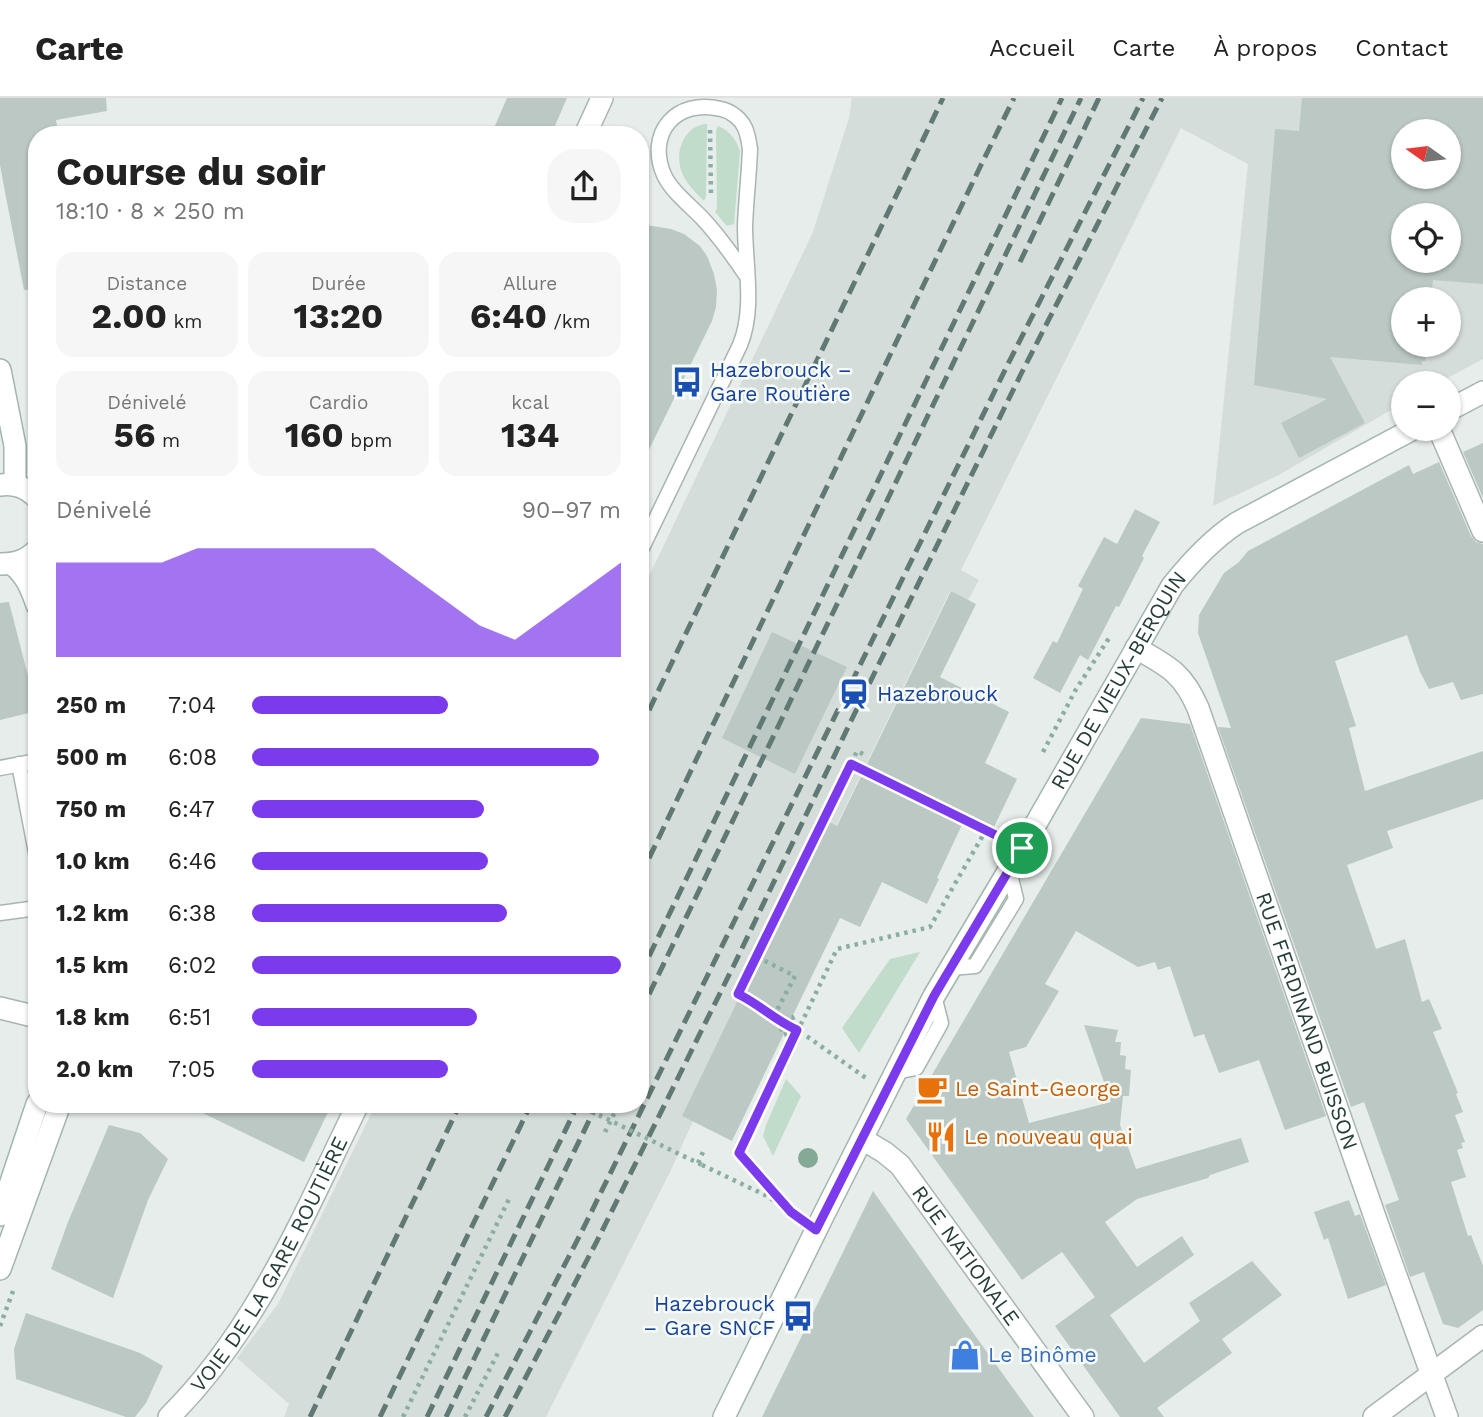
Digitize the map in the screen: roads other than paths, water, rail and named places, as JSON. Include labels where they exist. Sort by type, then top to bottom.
[{"type":"street","points":[[589,126],[602,98]]},
{"type":"street","points":[[0,370],[15,446],[8,485],[28,491]]},
{"type":"street","points":[[1461,404],[1483,392]]},
{"type":"street","name":"RUE DE VIEUX-BERQUIN","points":[[724,1417],[934,996],[1172,586],[1197,556],[1223,532],[1253,513],[1391,441]]},
{"type":"street","points":[[1444,441],[1483,531]]},
{"type":"street","points":[[6,564],[23,561],[28,557]]},
{"type":"street","points":[[6,564],[23,575],[28,582]]},
{"type":"street","name":"RUE FERDINAND BUISSON","points":[[1136,648],[1175,671],[1188,687],[1198,708],[1372,1210],[1447,1417]]},
{"type":"street","points":[[0,1008],[28,1015]]},
{"type":"street","points":[[0,1215],[34,1113]]},
{"type":"street","points":[[0,1269],[57,1113]]},
{"type":"street","name":"VOIE DE LA GARE ROUTIÈRE","points":[[169,1417],[218,1361],[260,1299],[353,1113]]},
{"type":"street","name":"RUE NATIONALE","points":[[862,1139],[900,1165],[1083,1417]]},
{"type":"street","points":[[1374,1417],[1483,1336]]},
{"type":"lane","points":[[649,534],[718,394],[744,335],[748,315],[748,137],[744,126],[726,110],[702,105],[691,106],[672,116],[666,126],[659,150],[660,162],[669,183],[702,218],[747,275]]},
{"type":"lane","points":[[0,768],[28,762]]},
{"type":"lane","points":[[19,764],[28,811]]},
{"type":"lane","points":[[0,913],[28,909]]},
{"type":"railway","points":[[649,710],[943,98]]},
{"type":"railway","points":[[649,858],[1014,98]]},
{"type":"railway","points":[[649,956],[1062,98]]},
{"type":"railway","points":[[649,994],[1081,98]]},
{"type":"railway","points":[[1020,262],[1099,98]]},
{"type":"railway","points":[[649,1095],[1008,364],[1143,98]]},
{"type":"railway","points":[[505,1417],[597,1241],[1022,372],[1162,98]]},
{"type":"railway","points":[[310,1417],[456,1113]]},
{"type":"railway","points":[[380,1417],[527,1113]]},
{"type":"railway","points":[[427,1417],[574,1113]]},
{"type":"railway","points":[[446,1417],[593,1113]]},
{"type":"railway","points":[[486,1417],[640,1113]]},
{"type":"place","name":"Hazebrouck – Gare Routière","points":[[687,382]]},
{"type":"place","name":"Hazebrouck","points":[[854,694]]},
{"type":"place","name":"Le Saint-George","points":[[932,1089]]},
{"type":"place","name":"Le nouveau quai","points":[[941,1137]]},
{"type":"place","name":"Hazebrouck – Gare SNCF","points":[[798,1316]]},
{"type":"place","name":"Le Binôme","points":[[965,1355]]}]
